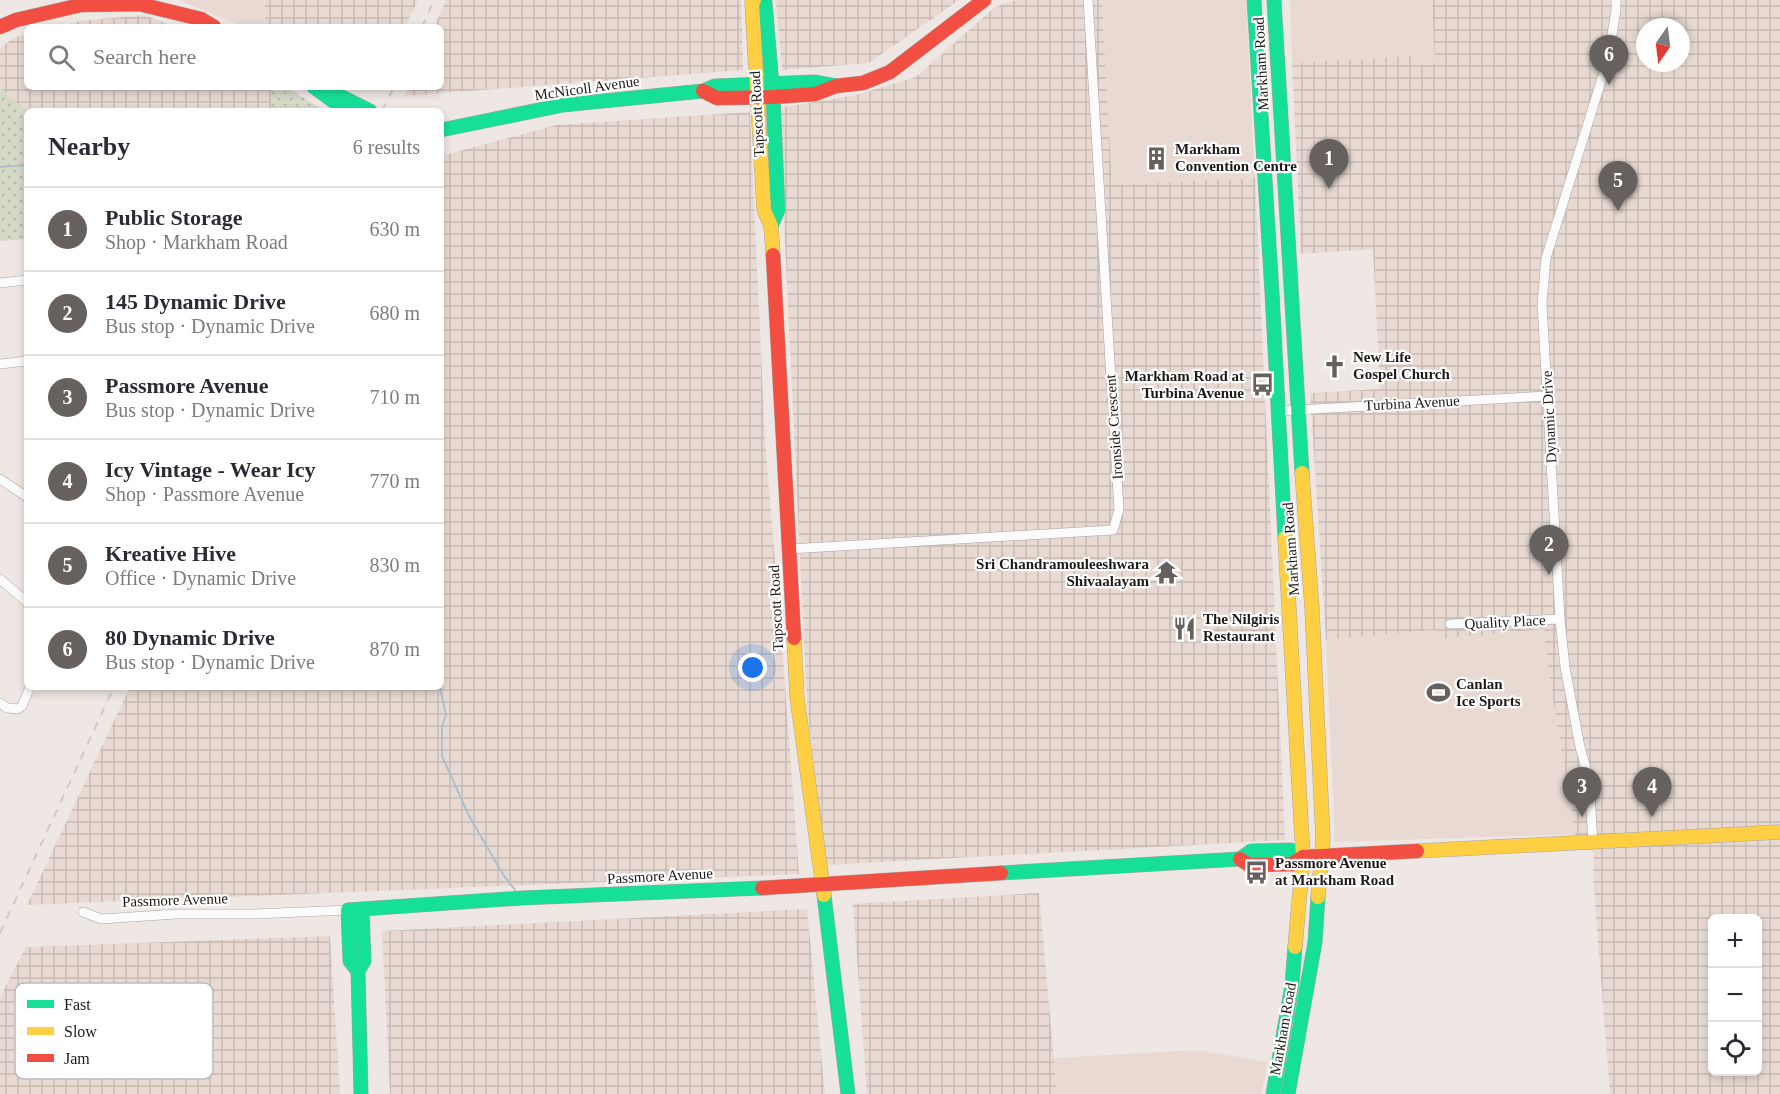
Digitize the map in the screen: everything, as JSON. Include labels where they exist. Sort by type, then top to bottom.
[{"type":"main road","name":"Tapscott Road","points":[[754,0],[752,3],[764,210],[771,226],[797,697],[823,883],[848,1094]]},
{"type":"main road","name":"Tapscott Road","points":[[763,0],[773,91],[778,210],[771,226]]},
{"type":"main road","name":"McNicoll Avenue","points":[[444,129],[563,105],[703,91],[715,86],[773,91],[814,82],[836,86],[863,83],[891,72],[984,0]]},
{"type":"main road","name":"Markham Road","points":[[1254,0],[1294,737],[1303,857],[1292,985],[1273,1094]]},
{"type":"main road","name":"Markham Road","points":[[1274,0],[1297,410],[1312,608],[1323,839],[1315,942],[1288,1094]]},
{"type":"main road","points":[[0,27],[15,20],[81,5],[139,4],[208,24]]},
{"type":"main road","points":[[320,91],[340,108]]},
{"type":"main road","points":[[320,91],[342,97],[364,108]]},
{"type":"main road","name":"Passmore Avenue","points":[[355,910],[511,899],[742,889],[1240,859],[1249,866],[1292,864],[1303,857],[1780,832]]},
{"type":"main road","points":[[355,910],[350,961],[358,971],[361,1094]]},
{"type":"street","name":"Ironside Crescent","points":[[789,549],[1113,530],[1119,510],[1088,0]]},
{"type":"street","name":"Dynamic Drive","points":[[1593,842],[1589,778],[1580,747],[1565,667],[1560,619],[1542,304],[1546,258],[1608,59],[1616,0]]},
{"type":"street","points":[[0,283],[24,280]]},
{"type":"street","points":[[0,364],[24,362]]},
{"type":"street","name":"Turbina Avenue","points":[[1278,411],[1547,396]]},
{"type":"street","points":[[0,479],[24,495]]},
{"type":"street","points":[[0,579],[24,599]]},
{"type":"street","name":"Quality Place","points":[[1450,624],[1560,619]]},
{"type":"street","points":[[0,703],[7,708],[18,709],[22,706],[29,690]]},
{"type":"street","name":"Passmore Avenue","points":[[83,912],[101,919],[177,914],[355,910]]},
{"type":"shaded area","points":[[178,0],[264,0],[266,24],[238,24]]},
{"type":"shaded area","points":[[264,0],[418,0],[406,24],[266,24]]},
{"type":"shaded area","points":[[446,0],[741,0],[743,70],[404,96],[407,90],[444,90],[444,24],[435,24]]},
{"type":"shaded area","points":[[776,0],[959,0],[869,63],[782,70]]},
{"type":"shaded area","points":[[1016,0],[1102,0],[1112,185],[1255,178],[1285,840],[826,865],[807,706],[779,116],[784,107],[856,95],[916,77],[995,7]]},
{"type":"shaded area","points":[[1102,0],[1246,0],[1255,178],[1112,185]]},
{"type":"shaded area","points":[[1290,0],[1432,0],[1436,64],[1416,65],[1416,56],[1292,63]]},
{"type":"shaded area","points":[[1432,0],[1780,0],[1780,1094],[1610,1094],[1593,876],[1594,853],[1575,834],[1549,675],[1544,629],[1442,639],[1434,630],[1326,640],[1310,393],[1380,389],[1373,249],[1301,254],[1292,63],[1416,56],[1417,65],[1435,64]]},
{"type":"shaded area","points":[[144,15],[168,24],[68,24]]},
{"type":"shaded area","points":[[24,35],[24,90],[271,90],[271,108],[24,108],[0,88],[0,49],[13,38]]},
{"type":"shaded area","points":[[750,112],[765,441],[799,874],[27,905],[129,690],[444,690],[444,155],[556,125]]},
{"type":"shaded area","points":[[1545,629],[1549,675],[1575,834],[1335,842],[1326,640],[1435,630],[1442,639]]},
{"type":"shaded area","points":[[1039,893],[1057,1094],[867,1094],[853,904]]},
{"type":"shaded area","points":[[807,909],[825,1094],[390,1094],[382,931]]},
{"type":"shaded area","points":[[330,936],[340,1094],[0,1094],[0,997],[26,947]]},
{"type":"shaded area","points":[[1196,1050],[1268,1062],[1261,1094],[1057,1094],[1054,1058]]},
{"type":"green space","points":[[0,88],[24,108],[24,239],[0,241]]},
{"type":"green space","points":[[271,90],[291,90],[320,108],[271,108]]},
{"type":"waterway","points":[[0,167],[24,165]]},
{"type":"waterway","points":[[441,690],[446,715],[442,726],[442,756],[469,816],[504,876],[515,890]]},
{"type":"railway","points":[[423,24],[434,0]]},
{"type":"railway","points":[[384,108],[392,90]]},
{"type":"railway","points":[[0,933],[113,690]]},
{"type":"traffic: fast","points":[[763,0],[773,97],[778,210],[771,226]]},
{"type":"traffic: fast","points":[[1254,0],[1285,538]]},
{"type":"traffic: fast","points":[[1274,0],[1302,473]]},
{"type":"traffic: fast","points":[[444,129],[563,105],[703,91],[715,86],[814,82],[836,86]]},
{"type":"traffic: fast","points":[[318,90],[343,108]]},
{"type":"traffic: fast","points":[[326,94],[342,97],[364,108]]},
{"type":"traffic: fast","points":[[1001,873],[1240,859],[1251,851],[1291,850],[1303,857]]},
{"type":"traffic: fast","points":[[358,971],[350,961],[348,910],[522,898],[762,888]]},
{"type":"traffic: fast","points":[[824,895],[848,1094]]},
{"type":"traffic: fast","points":[[1288,1094],[1315,942],[1318,897]]},
{"type":"traffic: fast","points":[[361,1094],[358,971],[364,961],[362,909]]},
{"type":"traffic: fast","points":[[1273,1094],[1292,985],[1295,947]]},
{"type":"traffic: slow","points":[[754,0],[752,3],[764,210],[771,226],[773,255]]},
{"type":"traffic: slow","points":[[1302,473],[1312,608],[1323,839],[1318,897]]},
{"type":"traffic: slow","points":[[1285,538],[1303,857],[1295,947]]},
{"type":"traffic: slow","points":[[794,638],[797,697],[824,895]]},
{"type":"traffic: slow","points":[[1417,851],[1780,832]]},
{"type":"traffic: jam","points":[[703,91],[717,98],[773,97],[815,94],[836,86],[863,83],[890,72],[984,0]]},
{"type":"traffic: jam","points":[[0,27],[16,20],[81,5],[139,4],[201,19],[209,24]]},
{"type":"traffic: jam","points":[[773,255],[794,638]]},
{"type":"traffic: jam","points":[[1240,859],[1249,865],[1292,864],[1303,857],[1417,851]]},
{"type":"traffic: jam","points":[[762,888],[1001,873]]},
{"type":"place","name":"80 Dynamic Drive","points":[[1609,85]]},
{"type":"place","name":"Markham Convention Centre","points":[[1157,158]]},
{"type":"place","name":"Public Storage","points":[[1329,189]]},
{"type":"place","name":"Kreative Hive","points":[[1618,211]]},
{"type":"place","name":"New Life Gospel Church","points":[[1335,366]]},
{"type":"place","name":"Markham Road at Turbina Avenue","points":[[1262,385]]},
{"type":"place","name":"Sri Chandramouleeshwara Shivaalayam","points":[[1167,573]]},
{"type":"place","name":"145 Dynamic Drive","points":[[1549,575]]},
{"type":"place","name":"The Nilgiris Restaurant","points":[[1185,628]]},
{"type":"place","name":"Canlan Ice Sports","points":[[1438,693]]},
{"type":"place","name":"Passmore Avenue","points":[[1582,817]]},
{"type":"place","name":"Icy Vintage - Wear Icy","points":[[1652,817]]},
{"type":"place","name":"Passmore Avenue at Markham Road","points":[[1257,872]]}]
